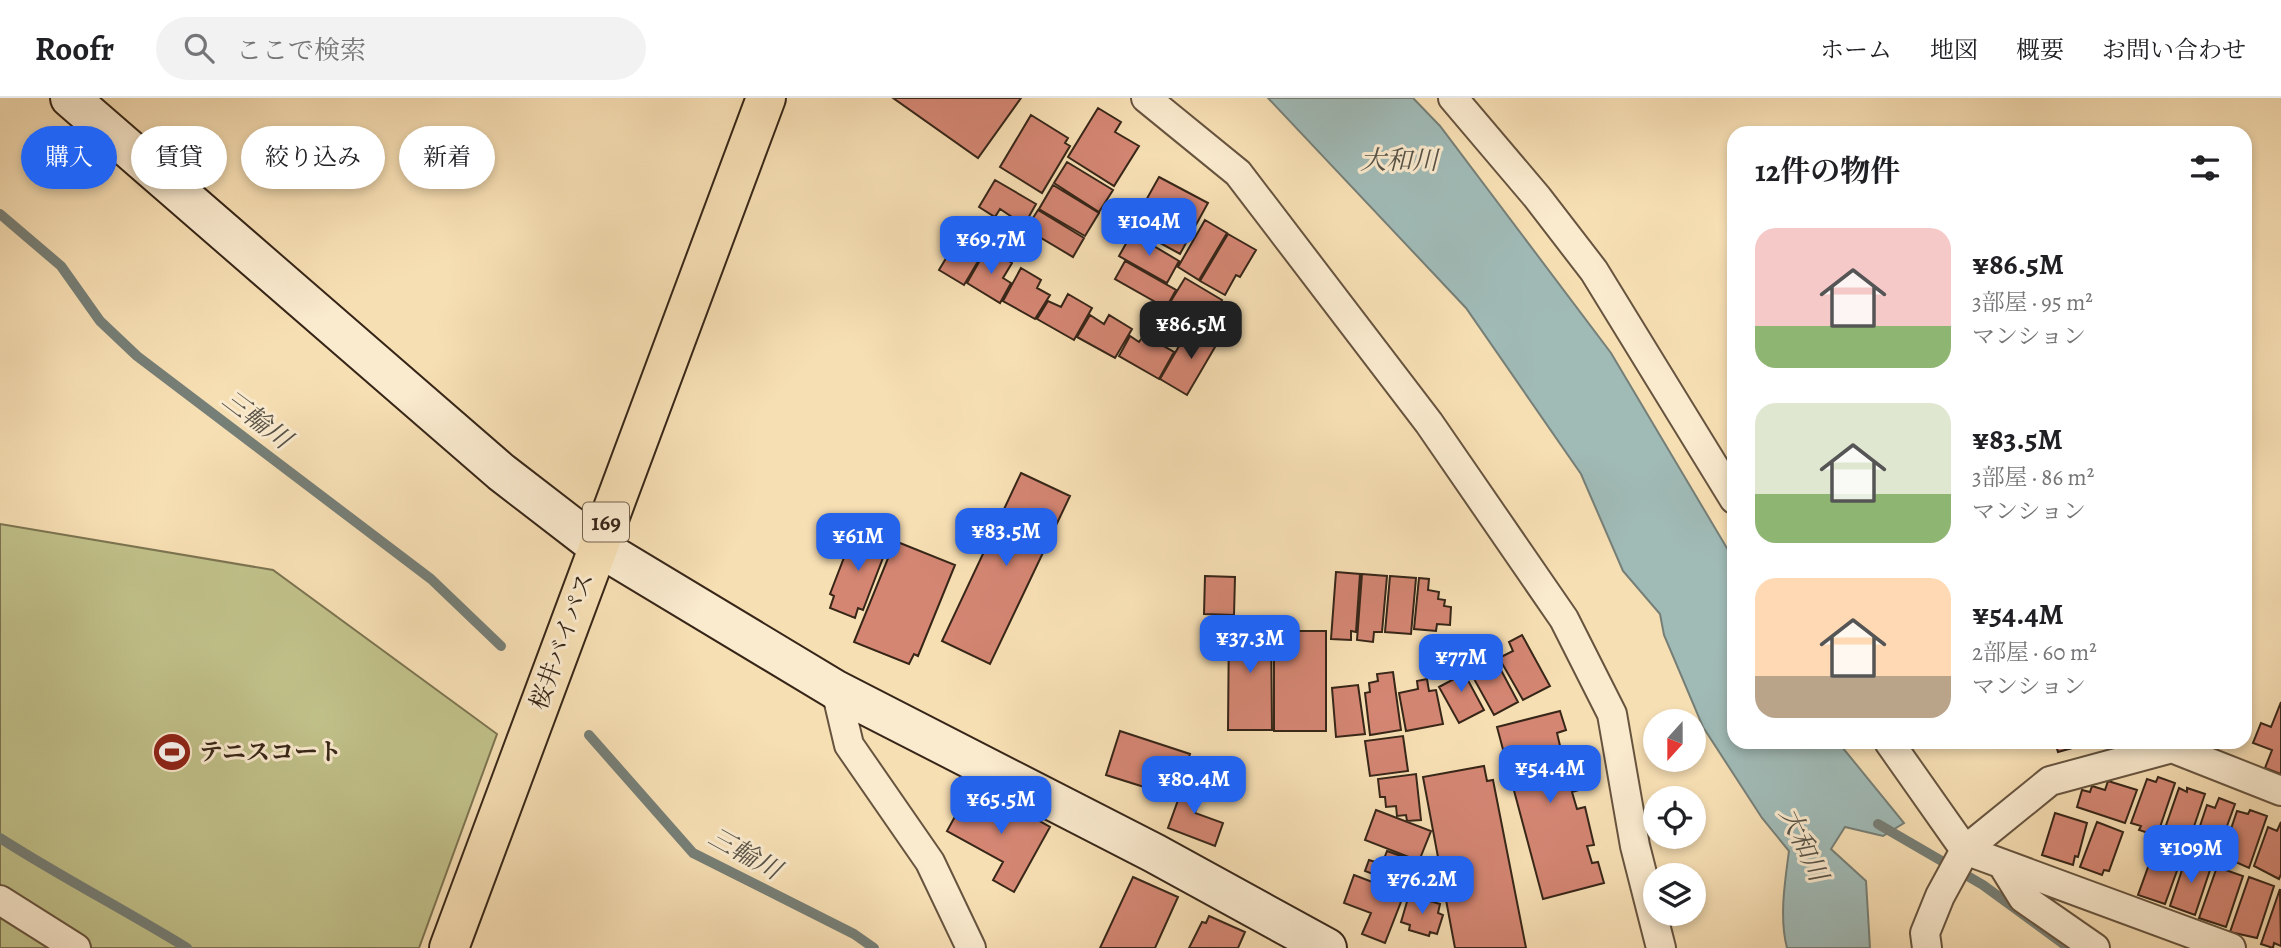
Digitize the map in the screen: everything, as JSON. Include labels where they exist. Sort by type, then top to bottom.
[{"type":"highway","name":"桜井バイパス","points":[[449,948],[766,98]]},
{"type":"street","points":[[70,98],[501,472],[597,546],[836,691],[1154,853],[1327,948]]},
{"type":"street","points":[[1146,98],[1238,173],[1429,423],[1564,619],[1612,713],[1635,846],[1661,948]]},
{"type":"street","points":[[1453,98],[1537,197],[1594,271],[1727,488]]},
{"type":"street","points":[[836,691],[849,745],[930,862],[971,948]]},
{"type":"street","points":[[1894,749],[1965,850],[2231,948]]},
{"type":"street","points":[[1927,948],[1925,933],[1940,896],[1965,850],[2050,781],[2168,749]]},
{"type":"street","points":[[2175,749],[2281,791]]},
{"type":"street","points":[[2002,864],[2022,898],[2095,948]]},
{"type":"street","points":[[0,900],[76,948]]},
{"type":"green space","points":[[0,524],[273,570],[497,734],[419,948],[0,948]]},
{"type":"water","name":"大和川","points":[[1268,98],[1413,98],[1440,126],[1611,353],[1727,548],[1727,749],[1844,749],[1904,823],[1883,836],[1845,827],[1831,849],[1866,881],[1870,948],[1787,948],[1783,912],[1789,851],[1762,818],[1706,732],[1706,709],[1695,709],[1664,635],[1660,614],[1623,571],[1581,474],[1466,308]]},
{"type":"building","points":[[893,98],[1021,98],[978,158]]},
{"type":"building","points":[[1098,108],[1121,122],[1115,132],[1139,146],[1114,186],[1068,157]]},
{"type":"building","points":[[1031,115],[1068,138],[1065,143],[1070,146],[1042,193],[1000,167]]},
{"type":"building","points":[[1067,162],[1113,190],[1099,212],[1054,183]]},
{"type":"building","points":[[1159,177],[1208,203],[1180,254],[1131,227]]},
{"type":"building","points":[[995,180],[1036,204],[1022,229],[1009,222],[1012,217],[1000,209],[995,217],[979,207]]},
{"type":"building","points":[[1053,185],[1099,213],[1085,236],[1039,209]]},
{"type":"building","points":[[1038,210],[1084,238],[1073,257],[1026,229]]},
{"type":"building","points":[[969,220],[985,229],[977,242],[986,248],[964,285],[939,270]]},
{"type":"building","points":[[1205,220],[1227,233],[1199,280],[1178,267]]},
{"type":"building","points":[[1132,233],[1179,261],[1167,283],[1119,256]]},
{"type":"building","points":[[1228,234],[1256,250],[1240,277],[1236,275],[1225,295],[1200,281]]},
{"type":"building","points":[[987,248],[1012,263],[1003,278],[1011,283],[1000,303],[967,283]]},
{"type":"building","points":[[1125,261],[1176,290],[1166,308],[1115,279]]},
{"type":"building","points":[[1021,268],[1041,280],[1037,288],[1050,295],[1035,319],[1003,301]]},
{"type":"building","points":[[1185,278],[1222,300],[1208,326],[1204,324],[1202,329],[1166,309]]},
{"type":"building","points":[[1068,294],[1092,308],[1074,340],[1037,319],[1048,301],[1061,307]]},
{"type":"building","points":[[1090,315],[1104,324],[1109,315],[1132,329],[1115,358],[1077,337]]},
{"type":"building","points":[[1205,325],[1222,335],[1187,395],[1160,379],[1182,341],[1192,347]]},
{"type":"building","points":[[1144,335],[1174,352],[1159,379],[1119,356],[1130,336],[1139,342]]},
{"type":"building","points":[[1021,473],[1070,496],[990,664],[942,641]]},
{"type":"building","points":[[855,529],[889,542],[863,610],[858,608],[855,618],[830,608],[834,596],[830,594]]},
{"type":"building","points":[[895,541],[955,565],[918,656],[914,654],[909,664],[854,642]]},
{"type":"building","points":[[1336,572],[1360,574],[1356,632],[1351,631],[1351,640],[1331,639]]},
{"type":"building","points":[[1362,574],[1387,576],[1382,632],[1374,632],[1373,642],[1357,640]]},
{"type":"building","points":[[1205,576],[1235,577],[1234,615],[1204,614]]},
{"type":"building","points":[[1390,576],[1416,578],[1411,634],[1385,632]]},
{"type":"building","points":[[1419,578],[1429,579],[1428,590],[1439,592],[1438,599],[1445,600],[1444,606],[1451,607],[1450,625],[1437,624],[1436,631],[1414,629]]},
{"type":"building","points":[[1229,619],[1271,620],[1272,730],[1228,730]]},
{"type":"building","points":[[1274,619],[1282,619],[1282,631],[1326,631],[1326,731],[1274,731]]},
{"type":"building","points":[[1522,635],[1550,686],[1523,700],[1499,658],[1513,651],[1509,642]]},
{"type":"building","points":[[1493,655],[1518,702],[1494,715],[1468,668]]},
{"type":"building","points":[[1456,658],[1484,710],[1459,723],[1439,687],[1454,679],[1446,664]]},
{"type":"building","points":[[1393,672],[1401,730],[1370,735],[1365,693],[1370,692],[1369,683],[1378,681],[1377,674]]},
{"type":"building","points":[[1427,679],[1429,691],[1436,690],[1443,724],[1406,731],[1399,693],[1418,689],[1417,681]]},
{"type":"building","points":[[1358,685],[1365,734],[1336,737],[1332,688]]},
{"type":"building","points":[[2281,702],[2281,774],[2265,768],[2272,750],[2253,743],[2261,723],[2271,727]]},
{"type":"building","points":[[1560,711],[1566,730],[1557,733],[1561,750],[1570,747],[1582,789],[1572,792],[1577,809],[1585,807],[1594,845],[1587,846],[1592,863],[1598,862],[1604,883],[1543,899],[1497,727]]},
{"type":"building","points":[[1120,731],[1190,754],[1176,797],[1106,775]]},
{"type":"building","points":[[1403,736],[1408,771],[1370,776],[1365,741]]},
{"type":"building","points":[[1484,766],[1487,781],[1493,780],[1526,948],[1455,948],[1423,777]]},
{"type":"building","points":[[1416,774],[1421,820],[1407,821],[1406,815],[1397,816],[1396,806],[1386,807],[1385,797],[1380,797],[1378,779]]},
{"type":"building","points":[[2158,777],[2175,783],[2157,836],[2139,830],[2141,826],[2131,823],[2147,779],[2156,782]]},
{"type":"building","points":[[1186,778],[1205,785],[1195,813],[1223,823],[1215,846],[1168,828]]},
{"type":"building","points":[[2108,781],[2137,790],[2125,823],[2077,807],[2082,790],[2090,792],[2092,786],[2105,790]]},
{"type":"building","points":[[2179,788],[2205,794],[2187,847],[2163,834]]},
{"type":"building","points":[[986,791],[1050,827],[1014,892],[993,880],[1003,862],[947,831],[964,800],[978,807]]},
{"type":"building","points":[[2219,798],[2235,804],[2216,856],[2200,851],[2201,847],[2194,844],[2207,805],[2215,808]]},
{"type":"building","points":[[1376,810],[1431,831],[1419,861],[1365,840]]},
{"type":"building","points":[[2250,810],[2267,816],[2249,868],[2222,856],[2237,811],[2248,814]]},
{"type":"building","points":[[2055,813],[2087,823],[2078,857],[2075,856],[2073,865],[2042,855]]},
{"type":"building","points":[[2097,822],[2123,832],[2109,871],[2104,870],[2102,875],[2080,867]]},
{"type":"building","points":[[2281,822],[2279,879],[2254,866],[2268,827],[2277,831]]},
{"type":"building","points":[[2156,845],[2183,854],[2165,904],[2138,895]]},
{"type":"building","points":[[1387,851],[1434,868],[1425,894],[1365,871],[1369,860],[1382,864]]},
{"type":"building","points":[[2187,855],[2212,864],[2195,915],[2170,906]]},
{"type":"building","points":[[2217,867],[2243,876],[2226,927],[2199,918]]},
{"type":"building","points":[[1354,875],[1404,894],[1385,943],[1362,934],[1371,913],[1344,903]]},
{"type":"building","points":[[1133,877],[1178,897],[1155,948],[1100,948]]},
{"type":"building","points":[[2249,877],[2274,886],[2257,938],[2230,932]]},
{"type":"building","points":[[2280,889],[2281,946],[2274,943],[2273,948],[2261,944]]},
{"type":"building","points":[[1409,895],[1440,904],[1438,913],[1443,915],[1437,934],[1430,932],[1429,936],[1409,930],[1410,925],[1401,922]]},
{"type":"building","points":[[1209,916],[1245,932],[1238,948],[1189,948],[1202,922],[1206,923]]},
{"type":"waterway","name":"三輪川","points":[[0,214],[61,266],[100,321],[137,356],[431,579],[501,646]]},
{"type":"waterway","name":"三輪川","points":[[589,735],[693,853],[854,934],[874,948]]},
{"type":"waterway","points":[[1878,824],[1983,885],[2069,948]]},
{"type":"waterway","points":[[0,838],[187,948]]},
{"type":"place","name":"テニスコート","points":[[172,752]]}]
